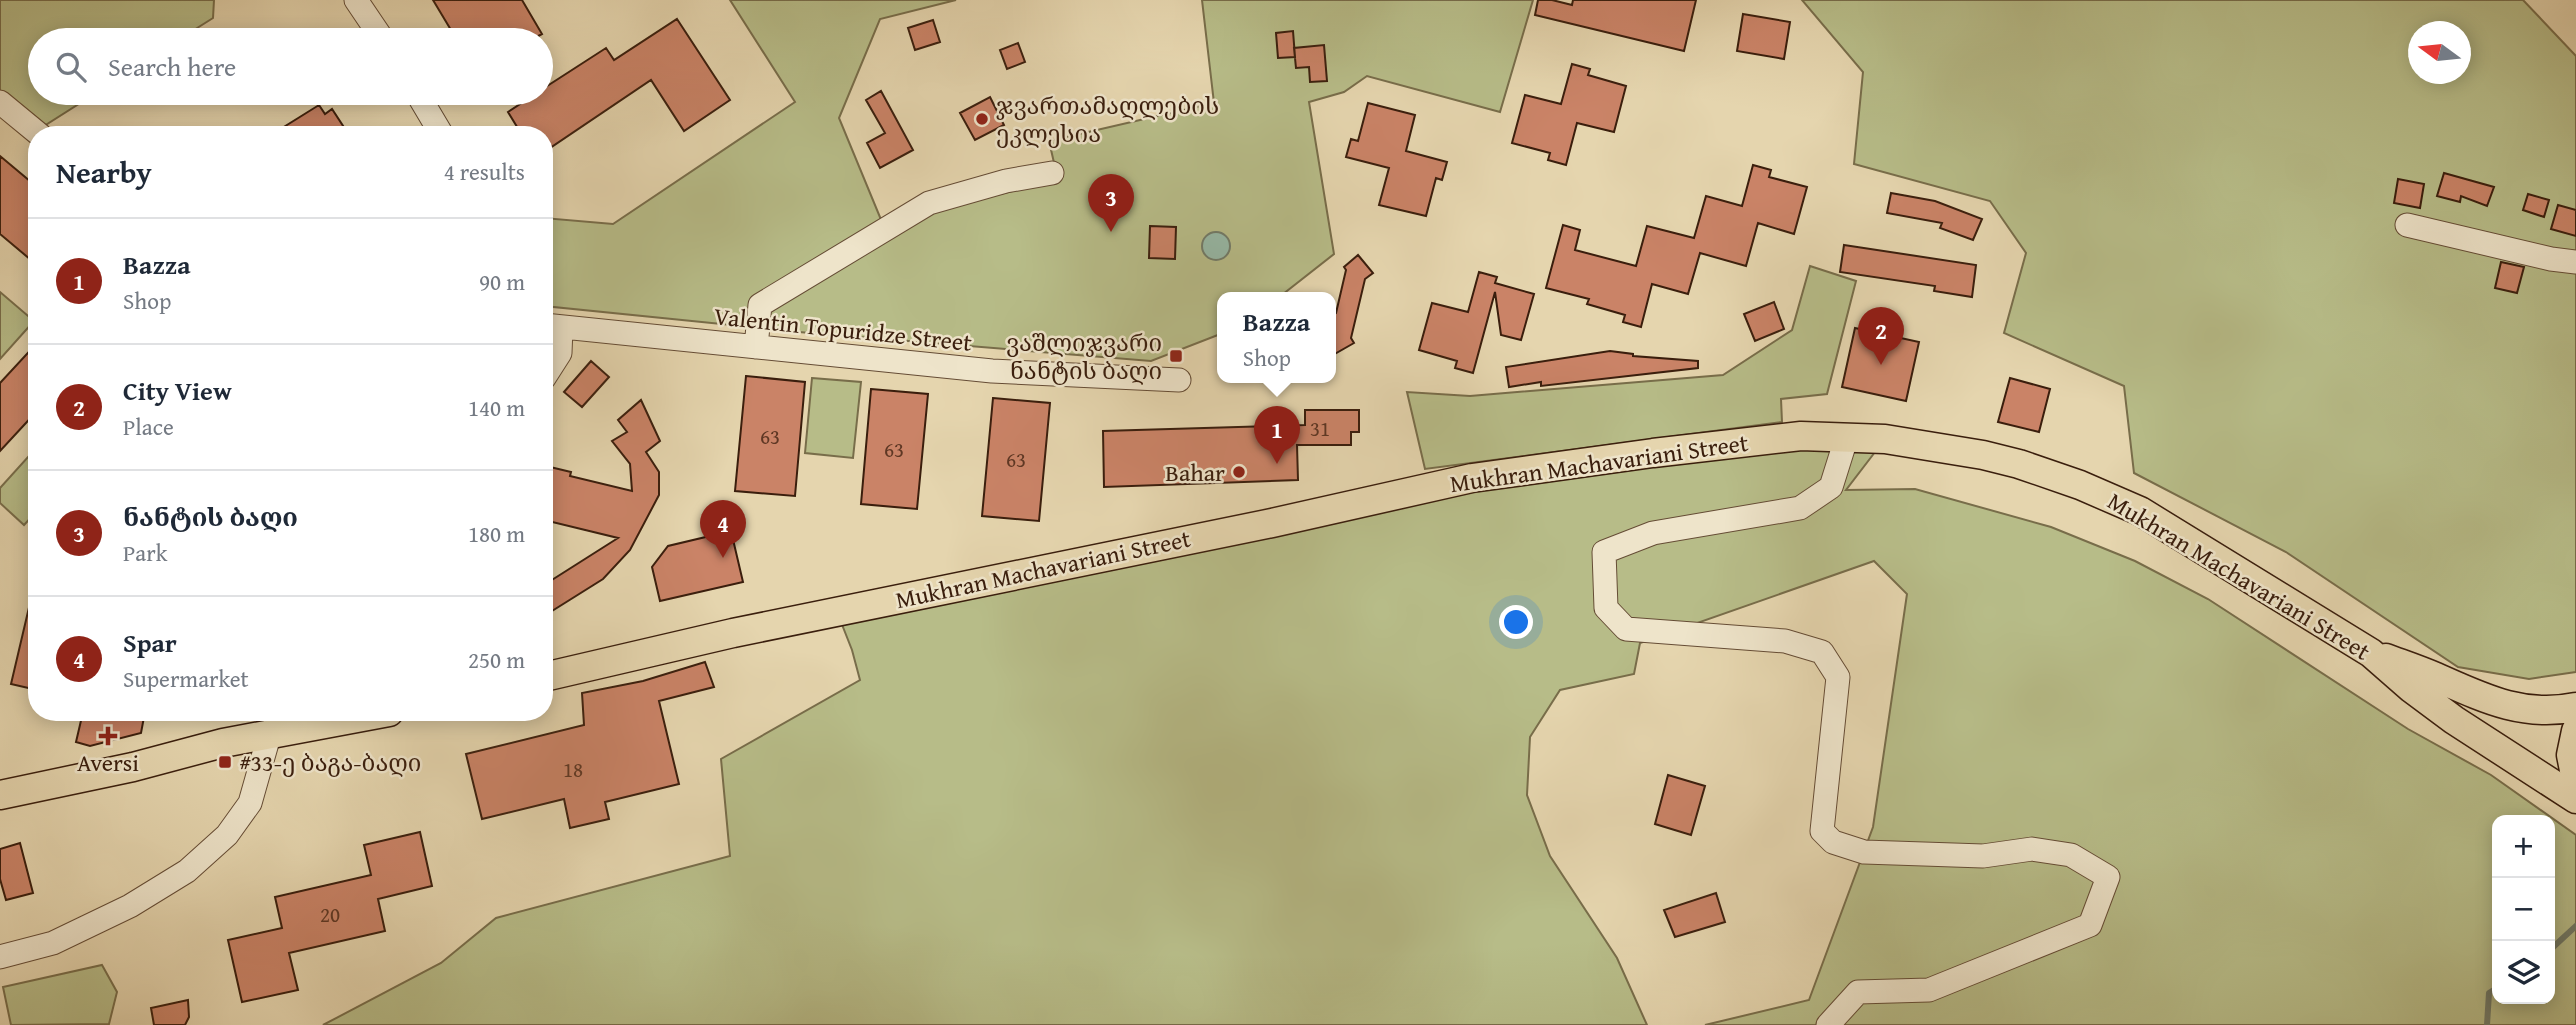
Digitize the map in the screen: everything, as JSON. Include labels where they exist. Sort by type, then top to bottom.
[{"type":"main road","name":"Mukhran Machavariani Street","points":[[553,675],[733,633],[1272,523],[1472,478],[1801,436],[1847,436],[1922,444],[2019,464],[2113,498],[2140,511],[2371,653],[2411,688],[2454,720],[2576,799]]},
{"type":"main road","points":[[2371,653],[2507,706],[2548,709],[2576,707]]},
{"type":"main road","points":[[0,795],[122,769],[223,743],[276,723],[297,721]]},
{"type":"main road","points":[[2576,731],[2571,755],[2576,780]]},
{"type":"street","points":[[356,0],[375,28]]},
{"type":"street","points":[[0,102],[29,126]]},
{"type":"street","points":[[424,105],[437,126]]},
{"type":"street","points":[[756,347],[760,304],[929,203],[1006,181],[1052,173]]},
{"type":"street","points":[[2407,225],[2551,259],[2576,262]]},
{"type":"street","points":[[553,327],[560,353],[553,364]]},
{"type":"street","name":"Valentin Topuridze Street","points":[[553,327],[992,371],[1179,380]]},
{"type":"street","points":[[1828,1025],[1858,992],[1930,990],[2090,925],[2108,877],[2071,855],[2032,849],[1983,856],[1946,855],[1864,852],[1833,842],[1822,831],[1838,677],[1822,652],[1785,641],[1626,629],[1606,608],[1604,552],[1653,533],[1800,508],[1831,487],[1847,436]]},
{"type":"street","points":[[0,957],[53,943],[130,906],[187,871],[227,835],[250,803],[276,723]]},
{"type":"green space","points":[[0,0],[214,0],[213,18],[197,28],[28,28],[28,105],[77,105],[44,126],[0,91]]},
{"type":"green space","points":[[730,0],[956,0],[880,19],[839,118],[882,222],[751,327],[553,307],[553,219],[613,224],[795,102]]},
{"type":"green space","points":[[1202,0],[1533,0],[1500,112],[1367,76],[1344,92],[1309,102],[1334,254],[1286,292],[1217,292],[1217,335],[1151,361],[762,329],[765,306],[929,211],[1058,180],[1049,141],[1214,103]]},
{"type":"green space","points":[[1802,0],[2523,0],[2576,56],[2576,672],[2529,679],[2458,667],[2286,552],[2134,473],[2124,386],[2004,333],[2026,253],[1990,201],[1854,164],[1863,72]]},
{"type":"green space","points":[[1810,266],[1856,281],[1827,394],[1781,399],[1782,422],[1425,469],[1407,392],[1470,396],[1723,375],[1792,330]]},
{"type":"green space","points":[[0,292],[28,316],[28,328],[0,359]]},
{"type":"green space","points":[[812,378],[861,382],[853,458],[805,453]]},
{"type":"green space","points":[[1885,439],[1846,490],[1915,489],[2051,527],[2135,561],[2208,599],[2408,729],[2491,775],[2548,815],[2492,815],[2492,1004],[2555,1004],[2555,820],[2576,835],[2576,1025],[1705,1025],[1809,1000],[1873,827],[1907,594],[1874,561],[1640,643],[1634,674],[1560,690],[1530,737],[1527,795],[1550,856],[1617,958],[1647,1025],[323,1025],[441,963],[496,918],[730,856],[721,759],[860,680],[841,622],[1417,490]]},
{"type":"green space","points":[[28,457],[28,521],[24,525],[0,503],[0,488]]},
{"type":"green space","points":[[102,965],[117,992],[109,1024],[11,1025],[3,987]]},
{"type":"shaded area","points":[[1216,232],[1226,236],[1230,246],[1226,256],[1216,260],[1206,256],[1202,246],[1206,236]]},
{"type":"building","points":[[433,0],[522,0],[538,28],[450,28]]},
{"type":"building","points":[[1538,0],[1572,5],[1573,0],[1696,0],[1684,51],[1535,15]]},
{"type":"building","points":[[1743,14],[1790,22],[1784,59],[1737,51]]},
{"type":"building","points":[[677,19],[730,100],[684,131],[651,80],[553,146],[553,126],[517,126],[508,112],[519,105],[553,105],[553,82],[606,48],[614,60]]},
{"type":"building","points":[[933,20],[940,42],[915,50],[908,28]]},
{"type":"building","points":[[1293,31],[1295,57],[1278,58],[1276,33]]},
{"type":"building","points":[[1018,43],[1025,62],[1007,69],[1000,50]]},
{"type":"building","points":[[1324,45],[1327,81],[1310,82],[1309,67],[1296,68],[1294,48]]},
{"type":"building","points":[[1572,64],[1590,69],[1588,75],[1626,86],[1614,132],[1577,123],[1566,165],[1548,160],[1550,153],[1512,143],[1525,95],[1561,104]]},
{"type":"building","points":[[881,91],[913,150],[880,168],[867,143],[885,133],[866,100]]},
{"type":"building","name":"ჯვართამაღლების ეკლესია","points":[[990,97],[1004,125],[975,140],[960,113]]},
{"type":"building","points":[[1368,103],[1415,115],[1406,151],[1447,162],[1442,180],[1436,178],[1426,216],[1379,205],[1389,168],[1346,157],[1351,139],[1358,141]]},
{"type":"building","points":[[319,105],[325,114],[332,109],[343,126],[285,126]]},
{"type":"building","points":[[0,156],[28,179],[28,257],[0,234]]},
{"type":"building","points":[[1753,165],[1771,170],[1769,177],[1807,187],[1794,234],[1758,223],[1746,266],[1700,253],[1688,294],[1652,284],[1641,327],[1623,322],[1625,315],[1587,304],[1589,299],[1546,288],[1563,225],[1580,230],[1575,250],[1636,266],[1647,226],[1694,238],[1706,196],[1742,206]]},
{"type":"building","points":[[2444,173],[2494,187],[2487,206],[2461,196],[2460,202],[2437,196]]},
{"type":"building","points":[[2398,179],[2424,184],[2420,208],[2394,203]]},
{"type":"building","points":[[1891,193],[1935,201],[1982,219],[1973,240],[1940,228],[1942,223],[1887,213]]},
{"type":"building","points":[[2528,194],[2549,200],[2544,217],[2523,210]]},
{"type":"building","points":[[2558,205],[2576,210],[2576,236],[2551,229]]},
{"type":"building","points":[[1150,226],[1176,227],[1175,259],[1149,258]]},
{"type":"building","points":[[1844,245],[1976,265],[1972,297],[1934,291],[1935,286],[1840,272]]},
{"type":"building","points":[[1358,255],[1373,273],[1365,279],[1351,338],[1354,343],[1336,353],[1336,313],[1346,270],[1344,267]]},
{"type":"building","points":[[2501,262],[2524,267],[2517,293],[2495,288]]},
{"type":"building","points":[[1479,272],[1497,277],[1495,283],[1534,294],[1521,340],[1501,335],[1495,292],[1473,373],[1455,368],[1457,361],[1419,350],[1432,303],[1468,312]]},
{"type":"building","points":[[1774,302],[1784,329],[1755,341],[1744,314]]},
{"type":"building","points":[[1855,328],[1919,342],[1906,401],[1842,387]]},
{"type":"building","points":[[1610,351],[1633,356],[1698,361],[1698,368],[1541,386],[1541,382],[1509,387],[1506,367]]},
{"type":"building","points":[[28,353],[28,421],[0,451],[0,383]]},
{"type":"building","points":[[591,361],[609,377],[582,407],[564,392]]},
{"type":"building","points":[[746,376],[805,382],[795,496],[735,491]]},
{"type":"building","points":[[2010,378],[2050,389],[2039,432],[1998,422]]},
{"type":"building","points":[[871,389],[928,394],[917,509],[861,504]]},
{"type":"building","points":[[993,398],[1050,403],[1039,521],[982,516]]},
{"type":"building","points":[[641,400],[660,441],[646,452],[659,472],[659,495],[630,550],[603,579],[553,610],[553,579],[618,538],[553,522],[553,468],[571,472],[570,476],[632,491],[630,464],[612,441],[627,432],[618,420]]},
{"type":"building","points":[[1305,410],[1359,410],[1359,432],[1351,432],[1351,445],[1297,445],[1298,480],[1104,487],[1103,431],[1305,425]]},
{"type":"building","points":[[731,531],[743,582],[660,601],[652,567],[668,546]]},
{"type":"building","points":[[28,612],[28,688],[11,684]]},
{"type":"building","points":[[705,662],[714,687],[659,701],[679,784],[605,802],[609,819],[570,828],[564,799],[482,819],[466,754],[584,725],[582,693],[643,681]]},
{"type":"building","points":[[81,721],[143,721],[141,733],[90,746],[76,742]]},
{"type":"building","points":[[1668,775],[1705,786],[1691,835],[1655,824]]},
{"type":"building","points":[[420,832],[432,886],[378,899],[385,931],[289,953],[298,990],[242,1002],[228,940],[282,928],[275,897],[371,875],[364,845]]},
{"type":"building","points":[[20,843],[33,893],[6,900],[0,879],[0,849]]},
{"type":"building","points":[[1716,893],[1725,922],[1675,937],[1664,910]]},
{"type":"building","points":[[188,1000],[189,1017],[185,1025],[154,1025],[151,1008]]},
{"type":"waterway","points":[[2555,945],[2576,926]]},
{"type":"waterway","points":[[2487,1025],[2489,993],[2492,991]]},
{"type":"place","name":"ჯვართამაღლების ეკლესია","points":[[982,119]]},
{"type":"place","name":"ნანტის ბაღი","points":[[1111,232]]},
{"type":"place","name":"ვაშლიჯვარი ნანტის ბაღი","points":[[1176,356]]},
{"type":"place","name":"City View","points":[[1881,365]]},
{"type":"place","name":"Bazza","points":[[1277,464]]},
{"type":"place","name":"Bahar","points":[[1239,472]]},
{"type":"place","name":"Spar","points":[[723,558]]},
{"type":"place","name":"Aversi","points":[[108,736]]},
{"type":"place","name":"#33-ე ბაგა-ბაღი","points":[[225,762]]}]
